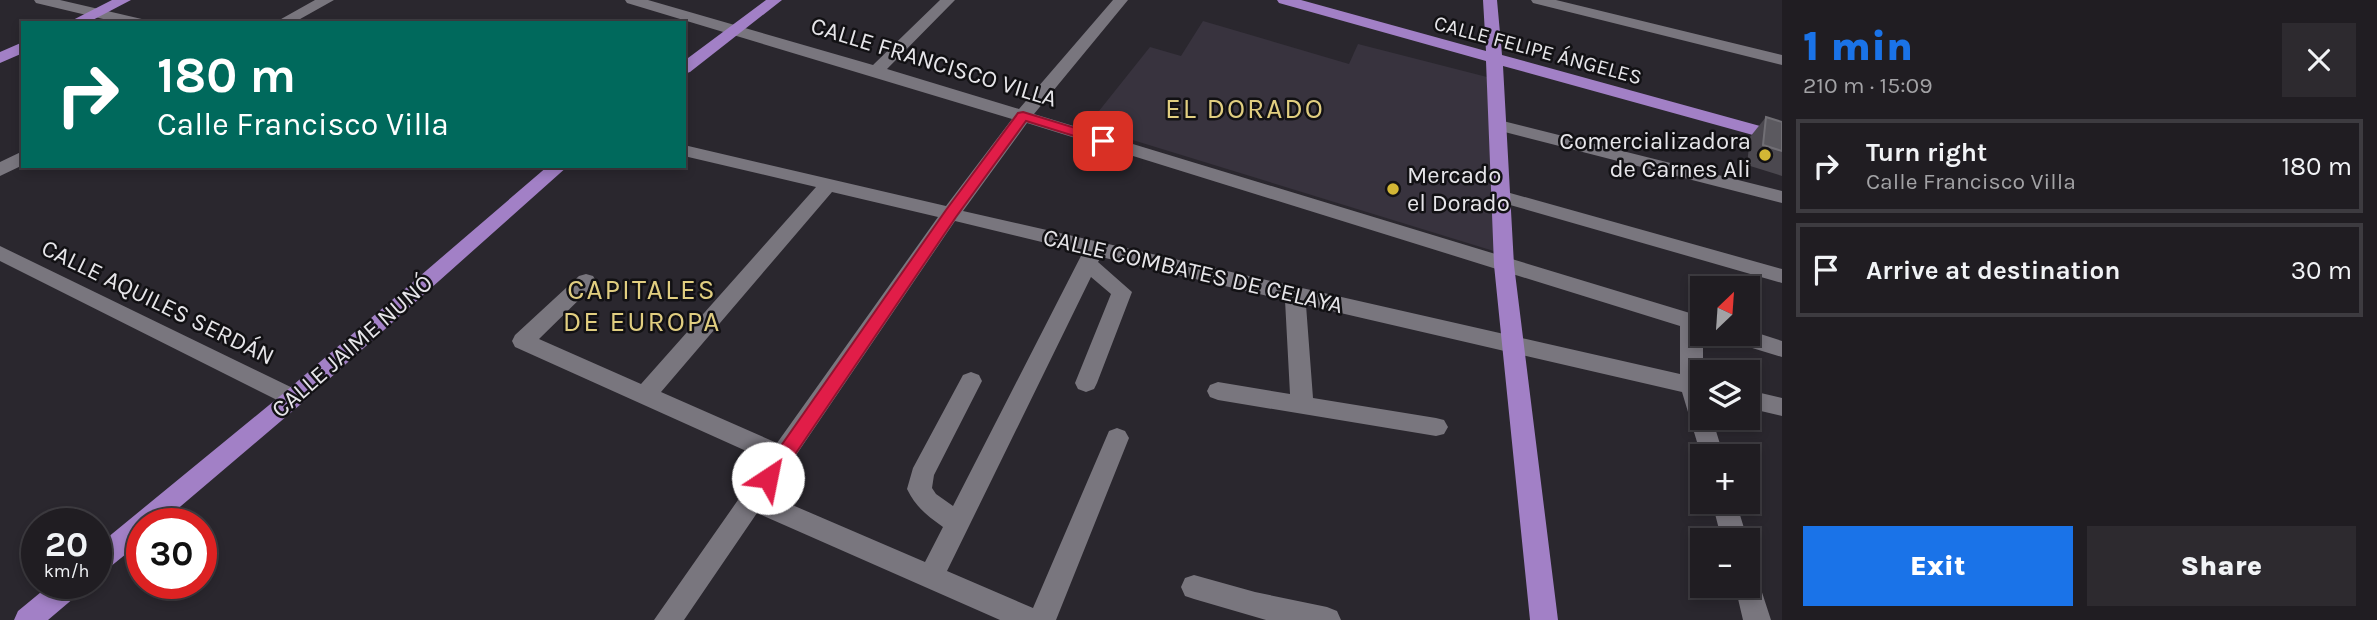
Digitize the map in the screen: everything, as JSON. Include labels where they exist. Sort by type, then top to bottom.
[{"type":"main road","points":[[78,21],[124,0]]},
{"type":"main road","points":[[686,68],[775,0]]},
{"type":"main road","name":"CALLE FELIPE ÁNGELES","points":[[1284,0],[1782,138]]},
{"type":"main road","points":[[1490,0],[1503,197],[1504,265],[1544,620]]},
{"type":"main road","points":[[0,58],[21,48]]},
{"type":"main road","name":"CALLE JAIME NUNÓ","points":[[162,508],[293,398],[557,168]]},
{"type":"main road","name":"CALLE JAIME NUNÓ","points":[[112,550],[126,538]]},
{"type":"main road","points":[[28,620],[53,599]]},
{"type":"street","points":[[40,0],[132,21]]},
{"type":"street","points":[[285,21],[327,0]]},
{"type":"street","name":"CALLE FRANCISCO VILLA","points":[[632,0],[876,71],[1690,321]]},
{"type":"street","points":[[876,71],[948,0]]},
{"type":"street","points":[[668,620],[754,500],[951,213],[1023,116],[1121,0]]},
{"type":"street","points":[[1538,0],[1782,60]]},
{"type":"street","points":[[1499,125],[1782,197]]},
{"type":"street","name":"CALLE COMBATES DE CELAYA","points":[[686,150],[951,213],[1091,256],[1295,295],[1690,385]]},
{"type":"street","points":[[0,170],[21,159]]},
{"type":"street","points":[[643,396],[828,185]]},
{"type":"street","points":[[1503,197],[1782,276]]},
{"type":"street","name":"CALLE AQUILES SERDÁN","points":[[0,254],[293,398]]},
{"type":"street","points":[[931,577],[1091,256],[1122,292],[1086,383]]},
{"type":"street","points":[[586,281],[523,341],[782,457]]},
{"type":"street","points":[[1295,295],[1302,404]]},
{"type":"street","points":[[1760,342],[1782,349]]},
{"type":"street","points":[[957,523],[927,502],[919,489],[922,475],[971,381]]},
{"type":"street","points":[[1218,391],[1436,427]]},
{"type":"street","points":[[1760,402],[1782,407]]},
{"type":"street","points":[[1042,620],[1117,438]]},
{"type":"street","points":[[754,500],[1030,620]]},
{"type":"street","points":[[1194,587],[1255,613],[1327,620]]},
{"type":"street","points":[[1751,598],[1757,620]]},
{"type":"shaded area","name":"Mercado el Dorado","points":[[1203,21],[1349,64],[1358,44],[1487,77],[1497,252],[1087,126],[1150,47],[1181,56]]},
{"type":"building","points":[[1766,117],[1782,122],[1782,151],[1763,145]]},
{"type":"place","name":"Comercializadora de Carnes Ali","points":[[1765,155]]},
{"type":"place","name":"Mercado el Dorado","points":[[1393,189]]},
{"type":"district","name":"EL DORADO","points":[[1245,108]]},
{"type":"district","name":"CAPITALES DE EUROPA","points":[[642,305]]},
{"type":"route","points":[[768,478],[951,213],[1023,116],[1103,141]]}]
